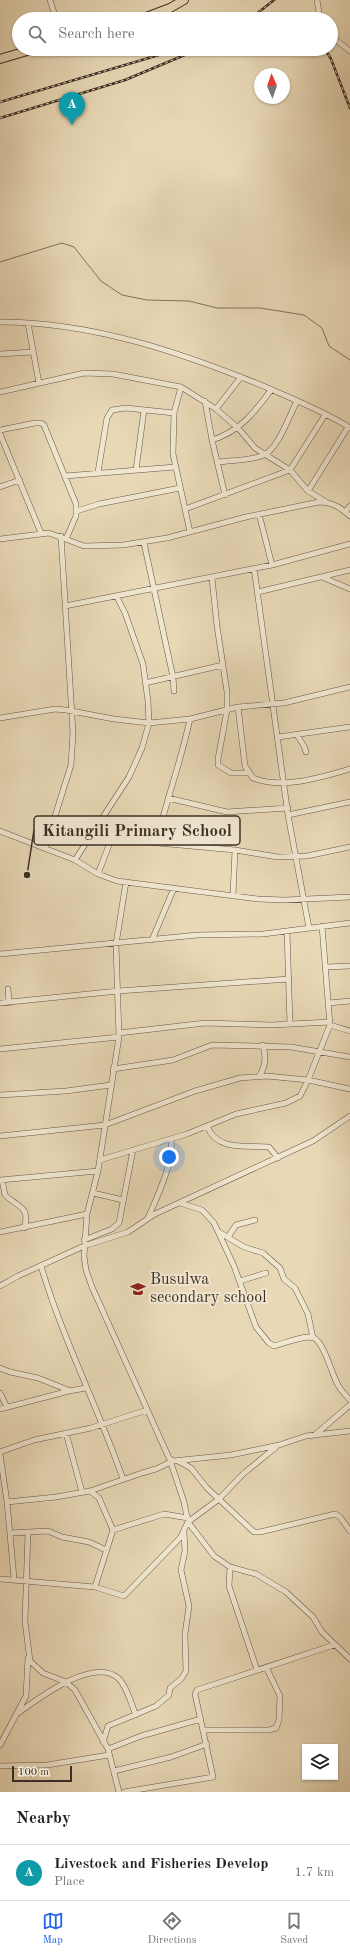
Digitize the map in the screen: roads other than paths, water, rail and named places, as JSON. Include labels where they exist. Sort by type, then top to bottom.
[{"type":"highway","points":[[159,12],[184,0]]},
{"type":"highway","points":[[0,59],[12,55]]},
{"type":"street","points":[[50,0],[54,12]]},
{"type":"street","points":[[317,0],[319,12]]},
{"type":"street","points":[[338,42],[350,51]]},
{"type":"street","points":[[0,322],[69,327],[163,349],[207,363],[241,377],[297,401],[349,427],[308,491]]},
{"type":"street","points":[[28,323],[39,383]]},
{"type":"street","points":[[0,354],[33,352]]},
{"type":"street","points":[[0,392],[84,373],[113,374],[181,387],[216,409],[238,428],[255,448],[290,470],[308,491],[326,502],[337,506],[350,516]]},
{"type":"street","points":[[216,409],[241,377]]},
{"type":"street","points":[[181,387],[174,413],[173,436],[175,466],[190,532]]},
{"type":"street","points":[[212,440],[224,436],[238,428],[258,407],[271,390]]},
{"type":"street","points":[[205,401],[224,495]]},
{"type":"street","points":[[218,462],[252,458],[266,454],[274,446],[297,401]]},
{"type":"street","points":[[98,472],[105,426],[109,412],[120,408],[174,413]]},
{"type":"street","points":[[136,470],[144,410]]},
{"type":"street","points":[[185,509],[290,470],[325,415]]},
{"type":"street","points":[[0,430],[35,423],[43,424],[74,497],[77,511],[73,525],[66,539]]},
{"type":"street","points":[[0,434],[41,533]]},
{"type":"street","points":[[65,476],[175,466]]},
{"type":"street","points":[[0,487],[20,480]]},
{"type":"street","points":[[77,511],[99,504],[180,488]]},
{"type":"street","points":[[0,539],[41,533],[60,536],[76,544],[93,547],[144,543],[259,514],[304,504],[326,502]]},
{"type":"street","points":[[345,512],[350,506]]},
{"type":"street","points":[[259,514],[272,565]]},
{"type":"street","points":[[45,848],[71,765],[74,733],[60,536]]},
{"type":"street","points":[[144,543],[173,677],[174,692]]},
{"type":"street","points":[[64,606],[117,597],[272,565],[350,544]]},
{"type":"street","points":[[254,568],[285,782],[288,815],[305,899],[309,928]]},
{"type":"street","points":[[258,592],[350,570]]},
{"type":"street","points":[[321,576],[350,589]]},
{"type":"street","points":[[212,578],[216,626],[223,666],[227,710],[218,765],[231,773],[248,773],[258,780],[285,782],[350,769]]},
{"type":"street","points":[[75,860],[129,777],[142,748],[149,723],[150,712],[141,657],[125,613],[117,597]]},
{"type":"street","points":[[145,683],[223,666]]},
{"type":"street","points":[[0,718],[55,709],[72,710],[114,720],[149,723],[190,719],[238,707],[273,704],[350,687]]},
{"type":"street","points":[[238,707],[243,758],[248,773]]},
{"type":"street","points":[[156,843],[168,798],[181,760],[190,719]]},
{"type":"street","points":[[278,737],[350,727]]},
{"type":"street","points":[[297,735],[306,752]]},
{"type":"street","points":[[168,798],[227,812],[288,808]]},
{"type":"street","points":[[288,815],[350,802]]},
{"type":"street","points":[[0,831],[75,860],[98,874],[126,882],[258,899],[350,897]]},
{"type":"street","points":[[94,832],[112,837],[156,843],[235,850],[278,856],[296,857],[350,847]]},
{"type":"street","points":[[98,874],[112,837]]},
{"type":"street","points":[[233,895],[235,850]]},
{"type":"street","points":[[126,882],[116,944],[119,1035],[100,1160],[87,1214],[84,1243],[85,1265],[89,1279],[170,1460],[184,1502],[188,1520],[214,1556],[230,1567],[256,1574],[286,1592],[313,1617],[322,1632],[350,1659]]},
{"type":"street","points":[[152,940],[174,888]]},
{"type":"street","points":[[0,954],[198,935],[242,935],[350,923]]},
{"type":"street","points":[[100,1160],[171,1140],[236,1114],[286,1103],[296,1099],[304,1091],[330,1023],[322,926]]},
{"type":"street","points":[[287,931],[290,1024]]},
{"type":"street","points":[[326,967],[350,966]]},
{"type":"street","points":[[0,1003],[118,991],[289,979]]},
{"type":"street","points":[[8,989],[9,1002]]},
{"type":"street","points":[[329,1003],[350,1001]]},
{"type":"street","points":[[0,1049],[205,1023],[330,1023],[350,1030]]},
{"type":"street","points":[[113,1069],[173,1060],[212,1045],[305,1048],[350,1057]]},
{"type":"street","points":[[259,1076],[263,1071],[265,1061],[263,1046]]},
{"type":"street","points":[[0,1136],[105,1125],[212,1086],[240,1078],[259,1076],[308,1080],[350,1088]]},
{"type":"street","points":[[0,1095],[66,1091],[111,1085]]},
{"type":"street","points":[[84,1243],[118,1237],[148,1218],[318,1138],[350,1116]]},
{"type":"street","points":[[207,1126],[214,1138],[240,1148],[269,1147],[278,1158]]},
{"type":"street","points":[[148,1218],[166,1174],[172,1152],[171,1140]]},
{"type":"street","points":[[0,1286],[117,1226],[120,1220],[132,1150]]},
{"type":"street","points":[[24,1228],[26,1220],[25,1212],[18,1204],[5,1195],[1,1180],[98,1171]]},
{"type":"street","points":[[93,1193],[123,1200]]},
{"type":"street","points":[[180,1203],[202,1210],[210,1218],[218,1231],[240,1281],[253,1320],[259,1332],[271,1345],[274,1346],[292,1340],[313,1338]]},
{"type":"street","points":[[0,1232],[87,1214]]},
{"type":"street","points":[[228,1236],[236,1225],[255,1220]]},
{"type":"street","points":[[218,1231],[247,1248],[263,1253],[280,1268],[284,1279],[295,1288],[308,1314],[313,1338],[321,1346],[338,1385],[350,1400]]},
{"type":"street","points":[[41,1266],[54,1307],[86,1388],[103,1424],[124,1480]]},
{"type":"street","points":[[240,1281],[266,1273]]},
{"type":"street","points":[[0,1368],[10,1372],[38,1378],[69,1391]]},
{"type":"street","points":[[0,1409],[86,1388]]},
{"type":"street","points":[[0,1393],[6,1407]]},
{"type":"street","points":[[314,1435],[350,1405]]},
{"type":"street","points":[[14,1578],[7,1502],[0,1453],[34,1440],[103,1424],[147,1410]]},
{"type":"street","points":[[170,1460],[178,1461],[231,1455],[278,1445],[306,1436],[350,1431]]},
{"type":"street","points":[[66,1433],[74,1457],[82,1492]]},
{"type":"street","points":[[0,1579],[14,1578],[95,1587],[124,1596],[180,1538],[184,1532],[188,1520],[219,1499],[243,1474],[278,1445]]},
{"type":"street","points":[[7,1502],[56,1497],[90,1491],[162,1467],[170,1460]]},
{"type":"street","points":[[178,1461],[191,1468],[207,1488],[254,1532],[260,1532],[335,1514],[340,1517],[350,1531]]},
{"type":"street","points":[[90,1491],[99,1498],[113,1530],[95,1587]]},
{"type":"street","points":[[113,1530],[164,1514],[188,1520]]},
{"type":"street","points":[[10,1533],[48,1531],[62,1537],[89,1542],[106,1550]]},
{"type":"street","points":[[0,1745],[26,1696],[28,1657],[25,1621],[28,1532]]},
{"type":"street","points":[[103,1742],[108,1726],[156,1706],[169,1695],[170,1688],[182,1679],[186,1671],[185,1634],[189,1606],[182,1573],[185,1542],[184,1532]]},
{"type":"street","points":[[230,1567],[229,1586],[257,1670]]},
{"type":"street","points":[[124,1792],[212,1777],[213,1773],[196,1694],[197,1690],[334,1644]]},
{"type":"street","points":[[28,1657],[33,1666],[38,1670],[66,1682],[75,1690],[108,1749],[119,1792]]},
{"type":"street","points":[[204,1730],[269,1730],[276,1728],[279,1720],[280,1696],[266,1667]]},
{"type":"street","points":[[18,1713],[49,1690],[66,1682],[98,1672],[110,1674],[123,1684],[136,1715]]},
{"type":"street","points":[[108,1749],[141,1736],[201,1720]]},
{"type":"street","points":[[114,1771],[171,1757],[206,1744]]},
{"type":"street","points":[[0,1766],[47,1765],[109,1755]]},
{"type":"waterway","points":[[0,262],[62,243],[74,247],[101,281],[122,295],[147,300],[189,301],[217,308],[260,308],[304,315],[322,328],[329,346],[350,360]]},
{"type":"railway","points":[[259,12],[274,0]]},
{"type":"railway","points":[[0,102],[155,56]]},
{"type":"railway","points":[[0,118],[125,80],[182,56]]},
{"type":"railway","points":[[329,56],[350,108]]},
{"type":"place","name":"Livestock and Fisheries Develop","points":[[72,125]]},
{"type":"place","name":"Kitangili Primary School","points":[[27,875]]},
{"type":"place","name":"Busulwa secondary school","points":[[138,1289]]}]
